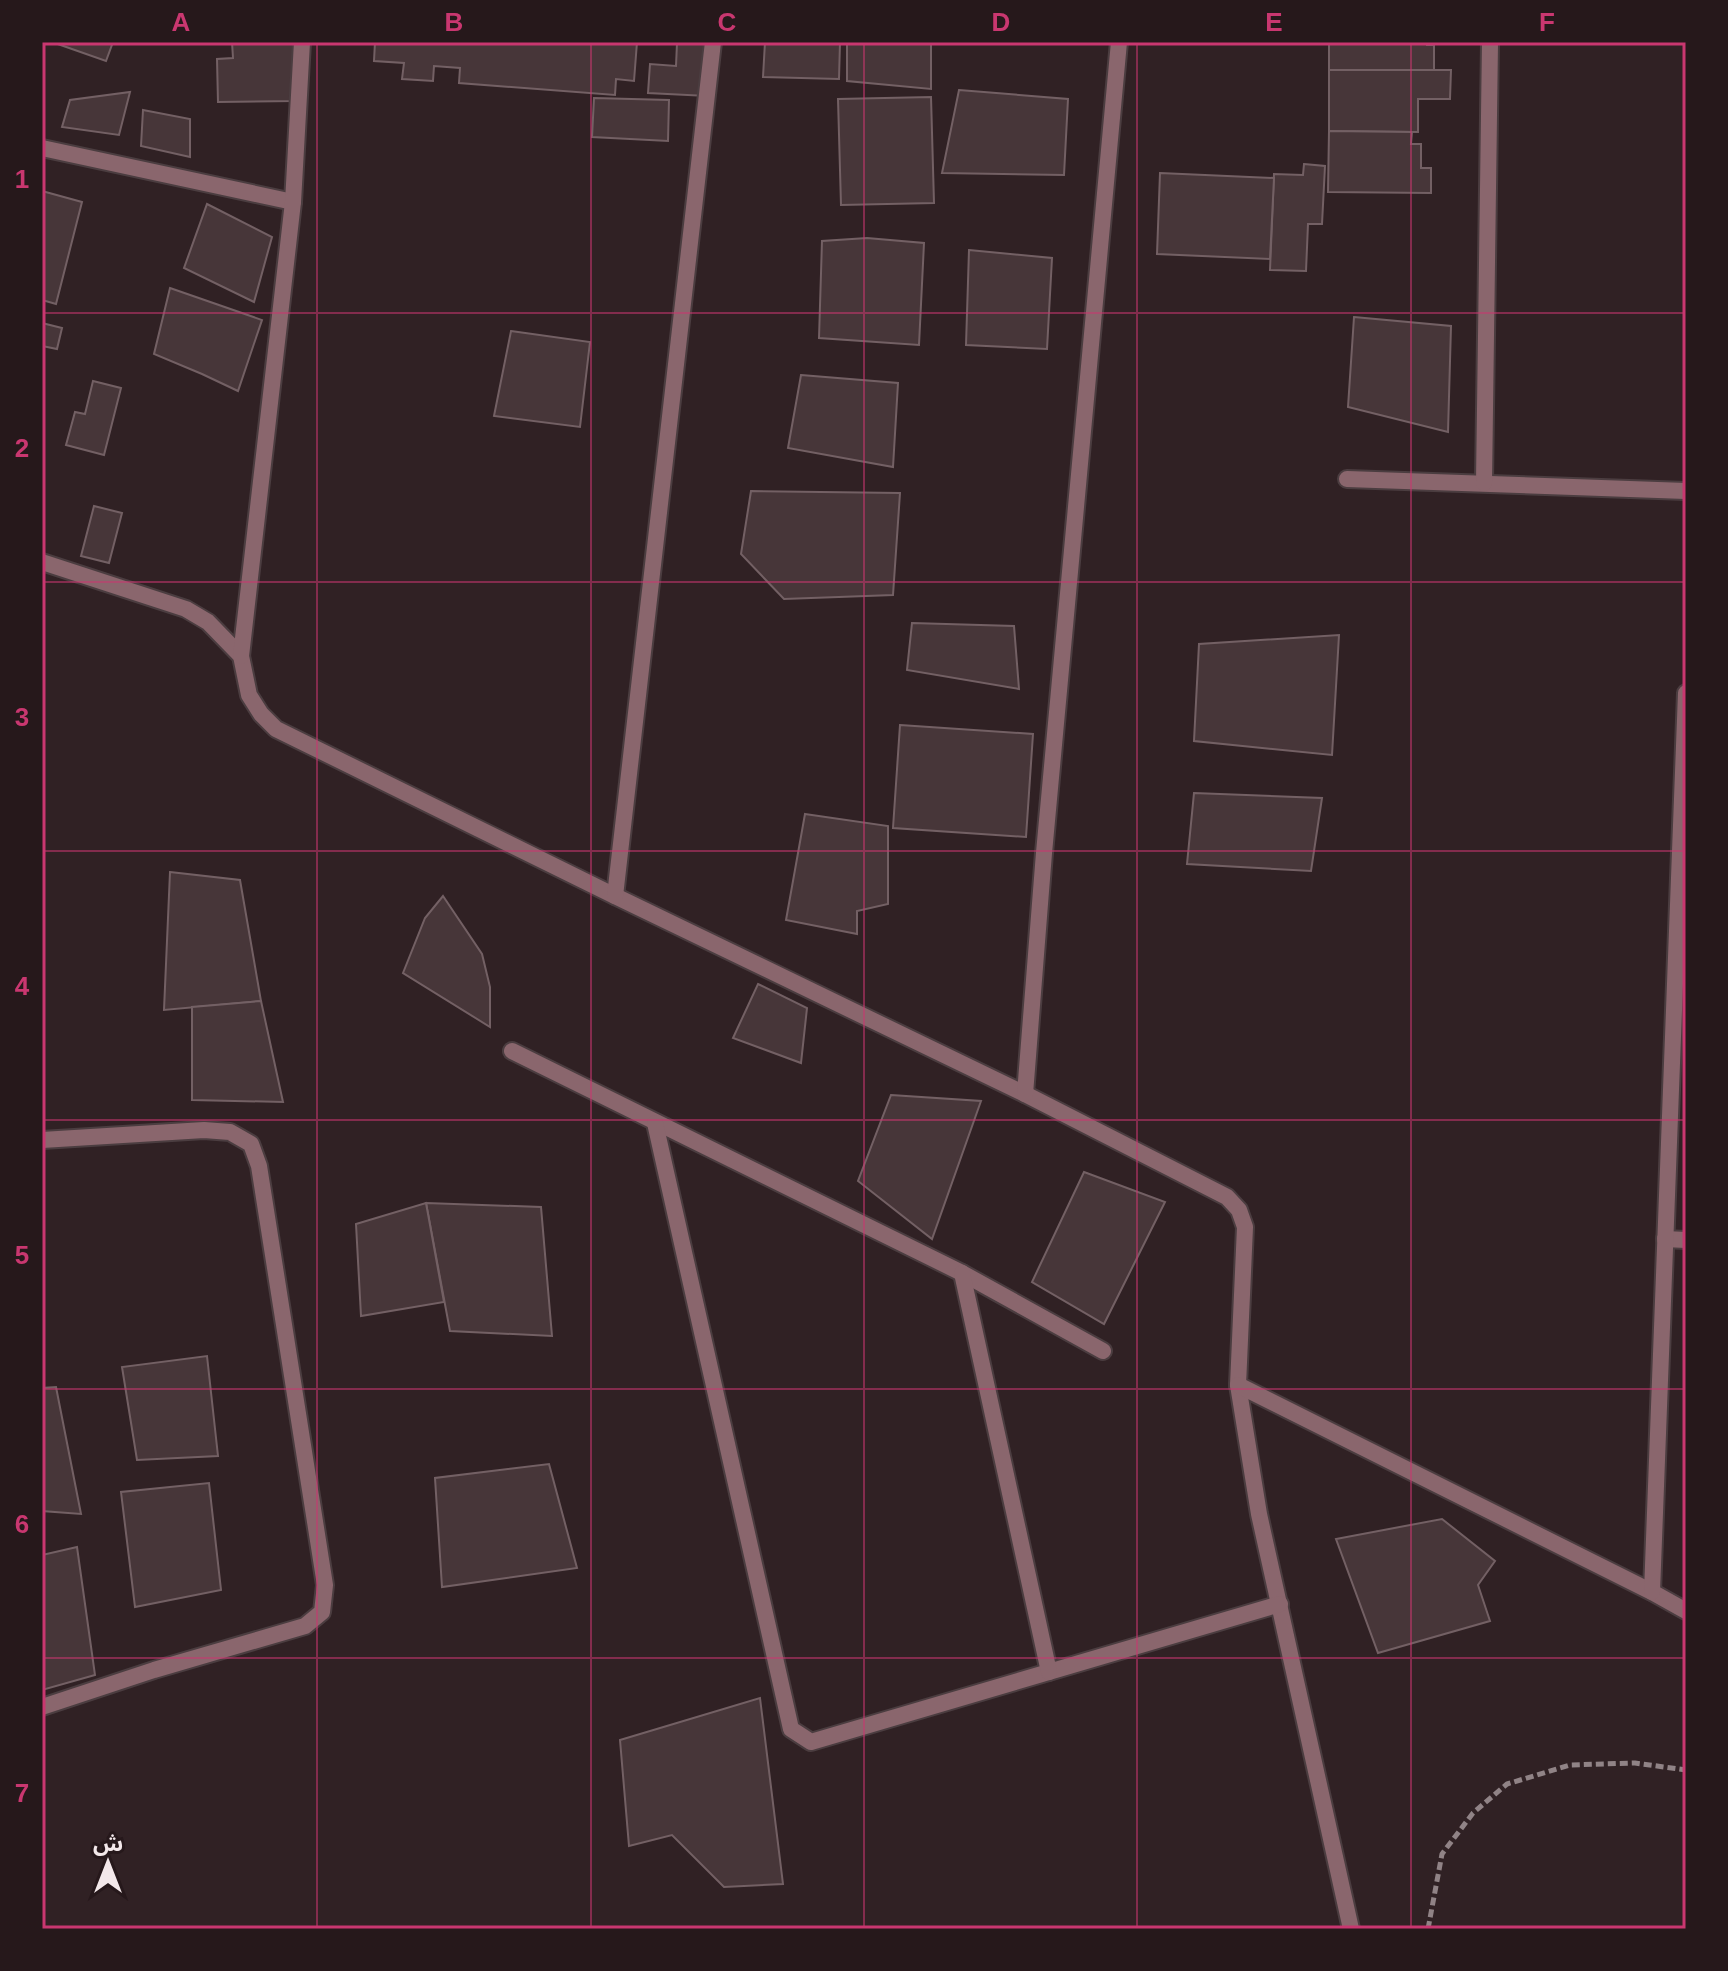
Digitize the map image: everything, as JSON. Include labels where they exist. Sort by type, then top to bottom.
[{"type":"street","points":[[302,42],[293,202],[241,656],[249,695],[261,714],[276,729],[1025,1094],[1227,1197],[1239,1210],[1245,1227],[1238,1385],[1259,1514],[1351,1929]]},
{"type":"street","points":[[615,896],[713,42]]},
{"type":"street","points":[[1025,1094],[1119,42]]},
{"type":"street","points":[[1484,483],[1490,42]]},
{"type":"street","points":[[42,148],[293,202]]},
{"type":"street","points":[[1347,479],[1686,491]]},
{"type":"street","points":[[42,562],[186,609],[208,622],[241,656]]},
{"type":"street","points":[[1652,1592],[1665,1239],[1678,1095],[1686,693]]},
{"type":"street","points":[[512,1051],[962,1273],[1103,1351]]},
{"type":"street","points":[[655,1123],[791,1729],[811,1742],[1280,1604]]},
{"type":"street","points":[[42,1140],[204,1130],[230,1132],[251,1144],[259,1166],[325,1585],[322,1612],[305,1626],[42,1707]]},
{"type":"street","points":[[1665,1239],[1686,1240]]},
{"type":"street","points":[[962,1273],[1049,1672]]},
{"type":"street","points":[[1238,1385],[1686,1611]]},
{"type":"path","points":[[1428,1929],[1442,1854],[1473,1813],[1507,1784],[1570,1765],[1635,1763],[1686,1770]]},
{"type":"building","points":[[52,42],[113,42],[106,61]]},
{"type":"building","points":[[232,42],[293,42],[294,101],[218,102],[217,59],[233,58]]},
{"type":"building","points":[[375,42],[637,42],[634,81],[616,79],[615,95],[459,83],[460,68],[434,66],[433,81],[402,79],[404,63],[374,61]]},
{"type":"building","points":[[765,42],[840,42],[839,79],[763,77]]},
{"type":"building","points":[[847,42],[931,42],[931,89],[847,81]]},
{"type":"building","points":[[1329,42],[1427,42],[1427,45],[1434,45],[1434,70],[1329,70]]},
{"type":"building","points":[[677,43],[709,44],[707,96],[648,93],[650,64],[676,66]]},
{"type":"building","points":[[1329,70],[1451,70],[1450,99],[1418,99],[1418,132],[1329,131]]},
{"type":"building","points":[[959,90],[1068,99],[1064,175],[942,173]]},
{"type":"building","points":[[130,92],[119,135],[62,127],[70,100]]},
{"type":"building","points":[[931,97],[934,203],[841,205],[838,99]]},
{"type":"building","points":[[594,98],[669,100],[668,141],[592,137]]},
{"type":"building","points":[[143,110],[190,119],[190,157],[141,146]]},
{"type":"building","points":[[1329,131],[1412,132],[1411,144],[1421,144],[1421,168],[1431,168],[1431,193],[1328,192]]},
{"type":"building","points":[[1304,164],[1325,166],[1322,224],[1308,224],[1306,271],[1270,270],[1274,174],[1303,175]]},
{"type":"building","points":[[1160,173],[1274,178],[1270,259],[1157,254]]},
{"type":"building","points":[[42,191],[82,202],[56,304],[42,300]]},
{"type":"building","points":[[207,204],[272,237],[254,302],[184,268]]},
{"type":"building","points":[[867,238],[924,243],[919,345],[819,338],[822,241]]},
{"type":"building","points":[[969,250],[1052,258],[1047,349],[966,345]]},
{"type":"building","points":[[170,288],[262,320],[238,391],[154,354]]},
{"type":"building","points":[[1354,317],[1451,326],[1448,432],[1348,407]]},
{"type":"building","points":[[42,323],[62,328],[57,349],[42,346]]},
{"type":"building","points":[[511,331],[590,342],[580,427],[494,416]]},
{"type":"building","points":[[801,375],[898,383],[893,467],[788,448]]},
{"type":"building","points":[[93,381],[121,388],[104,455],[66,445],[75,412],[85,414]]},
{"type":"building","points":[[751,491],[900,493],[893,595],[784,599],[741,554]]},
{"type":"building","points":[[94,506],[122,513],[109,563],[81,556]]},
{"type":"building","points":[[912,623],[1014,626],[1019,689],[907,670]]},
{"type":"building","points":[[1339,635],[1332,755],[1194,741],[1199,644]]},
{"type":"building","points":[[900,725],[1033,734],[1026,837],[893,828]]},
{"type":"building","points":[[1194,793],[1322,798],[1311,871],[1187,864]]},
{"type":"building","points":[[805,814],[888,826],[888,904],[857,911],[857,934],[786,920]]},
{"type":"building","points":[[170,872],[240,880],[261,1001],[164,1010]]},
{"type":"building","points":[[443,896],[482,954],[490,987],[490,1027],[403,973],[425,918]]},
{"type":"building","points":[[758,984],[807,1008],[801,1063],[733,1038]]},
{"type":"building","points":[[261,1001],[283,1102],[192,1100],[192,1007]]},
{"type":"building","points":[[891,1095],[981,1101],[932,1239],[858,1181]]},
{"type":"building","points":[[1084,1172],[1165,1202],[1104,1324],[1032,1282]]},
{"type":"building","points":[[426,1203],[541,1207],[552,1336],[450,1331]]},
{"type":"building","points":[[426,1203],[444,1302],[361,1316],[356,1224]]},
{"type":"building","points":[[207,1356],[218,1456],[137,1460],[122,1367]]},
{"type":"building","points":[[56,1387],[81,1514],[42,1511],[42,1388]]},
{"type":"building","points":[[549,1464],[577,1568],[442,1587],[435,1478]]},
{"type":"building","points":[[209,1483],[221,1590],[135,1607],[121,1492]]},
{"type":"building","points":[[1442,1519],[1495,1561],[1478,1585],[1490,1621],[1378,1653],[1336,1539]]},
{"type":"building","points":[[77,1547],[95,1675],[42,1690],[42,1555]]},
{"type":"building","points":[[760,1698],[783,1884],[724,1887],[672,1835],[629,1846],[620,1740]]}]
